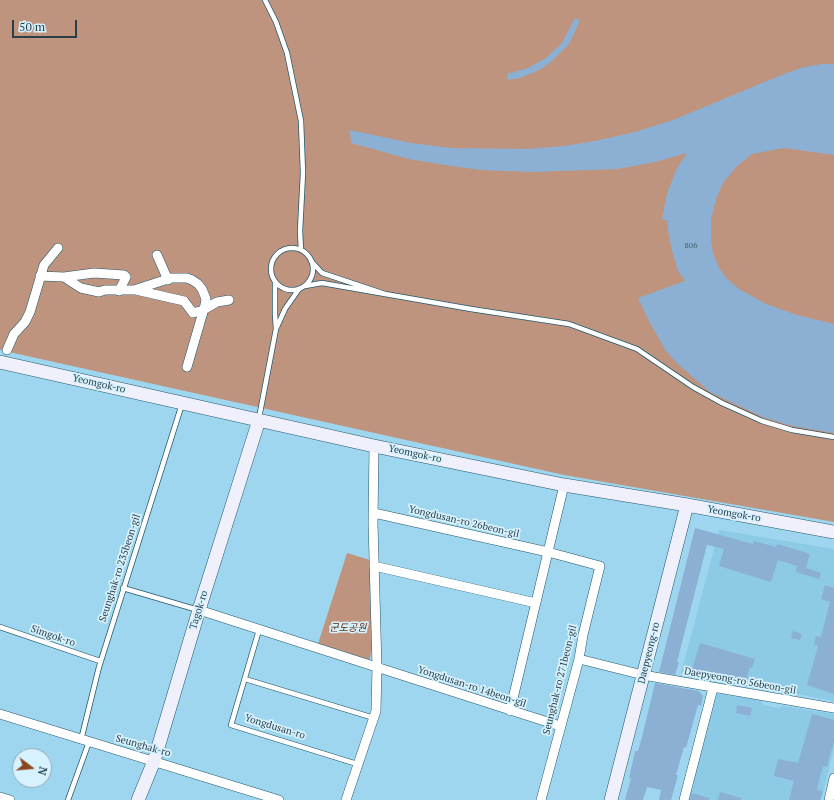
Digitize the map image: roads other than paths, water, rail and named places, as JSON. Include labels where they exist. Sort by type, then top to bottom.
[{"type":"main road","name":"Yeomgok-ro","points":[[0,362],[374,446],[564,485],[687,505],[834,532]]},
{"type":"main road","name":"Tagok-ro","points":[[138,800],[154,761],[199,610],[259,420]]},
{"type":"main road","name":"Daepyeong-ro","points":[[611,800],[687,505]]},
{"type":"street","points":[[7,350],[14,334],[25,322],[30,312],[44,265],[58,248]]},
{"type":"street","points":[[157,255],[168,280]]},
{"type":"street","points":[[40,276],[64,277],[94,273],[124,275],[126,277],[119,291]]},
{"type":"street","points":[[64,277],[81,288],[100,292],[106,290],[134,290],[176,278],[187,278],[198,284],[202,288],[206,299],[206,305],[203,310],[187,367]]},
{"type":"street","points":[[134,290],[184,301],[193,313],[203,310],[217,302],[229,300]]},
{"type":"street","points":[[346,800],[376,711],[377,667],[374,566],[374,446]]},
{"type":"street","points":[[510,711],[564,485]]},
{"type":"street","name":"Yongdusan-ro 26beon-gil","points":[[374,513],[548,552],[600,566]]},
{"type":"street","points":[[374,566],[536,603]]},
{"type":"street","name":"Seunghak-ro 271beon-gil","points":[[542,800],[560,726],[579,659],[583,635],[600,566]]},
{"type":"street","name":"Yongdusan-ro 14beon-gil","points":[[199,610],[560,726]]},
{"type":"street","name":"Daepyeong-ro 56beon-gil","points":[[579,659],[643,676],[834,708]]},
{"type":"street","points":[[684,800],[713,688]]},
{"type":"street","name":"Seunghak-ro","points":[[0,714],[279,800]]},
{"type":"street","points":[[829,800],[834,778]]},
{"type":"street","points":[[0,797],[10,800]]},
{"type":"lane","points":[[265,0],[276,22],[287,53],[301,121],[303,173],[300,231],[301,250]]},
{"type":"lane","points":[[276,329],[275,281],[271,269],[272,262],[281,251],[288,248],[295,248],[308,255],[313,268],[312,275],[305,286]]},
{"type":"lane","points":[[311,261],[322,273],[385,294]]},
{"type":"lane","points":[[275,281],[286,289],[299,289],[305,286],[322,283],[471,309],[569,324],[637,349],[693,387],[722,403],[756,418],[792,430],[834,437]]},
{"type":"lane","points":[[259,420],[276,329],[285,308],[299,289]]},
{"type":"lane","name":"Seunghak-ro 235beon-gil","points":[[68,800],[85,741],[100,661],[182,403]]},
{"type":"lane","points":[[123,588],[199,610]]},
{"type":"lane","name":"Simgok-ro","points":[[0,628],[100,661]]},
{"type":"lane","name":"Yongdusan-ro","points":[[259,630],[232,725],[358,764]]},
{"type":"lane","points":[[245,679],[374,718]]},
{"type":"park label","name":"군도공원","points":[[348,628]]}]
